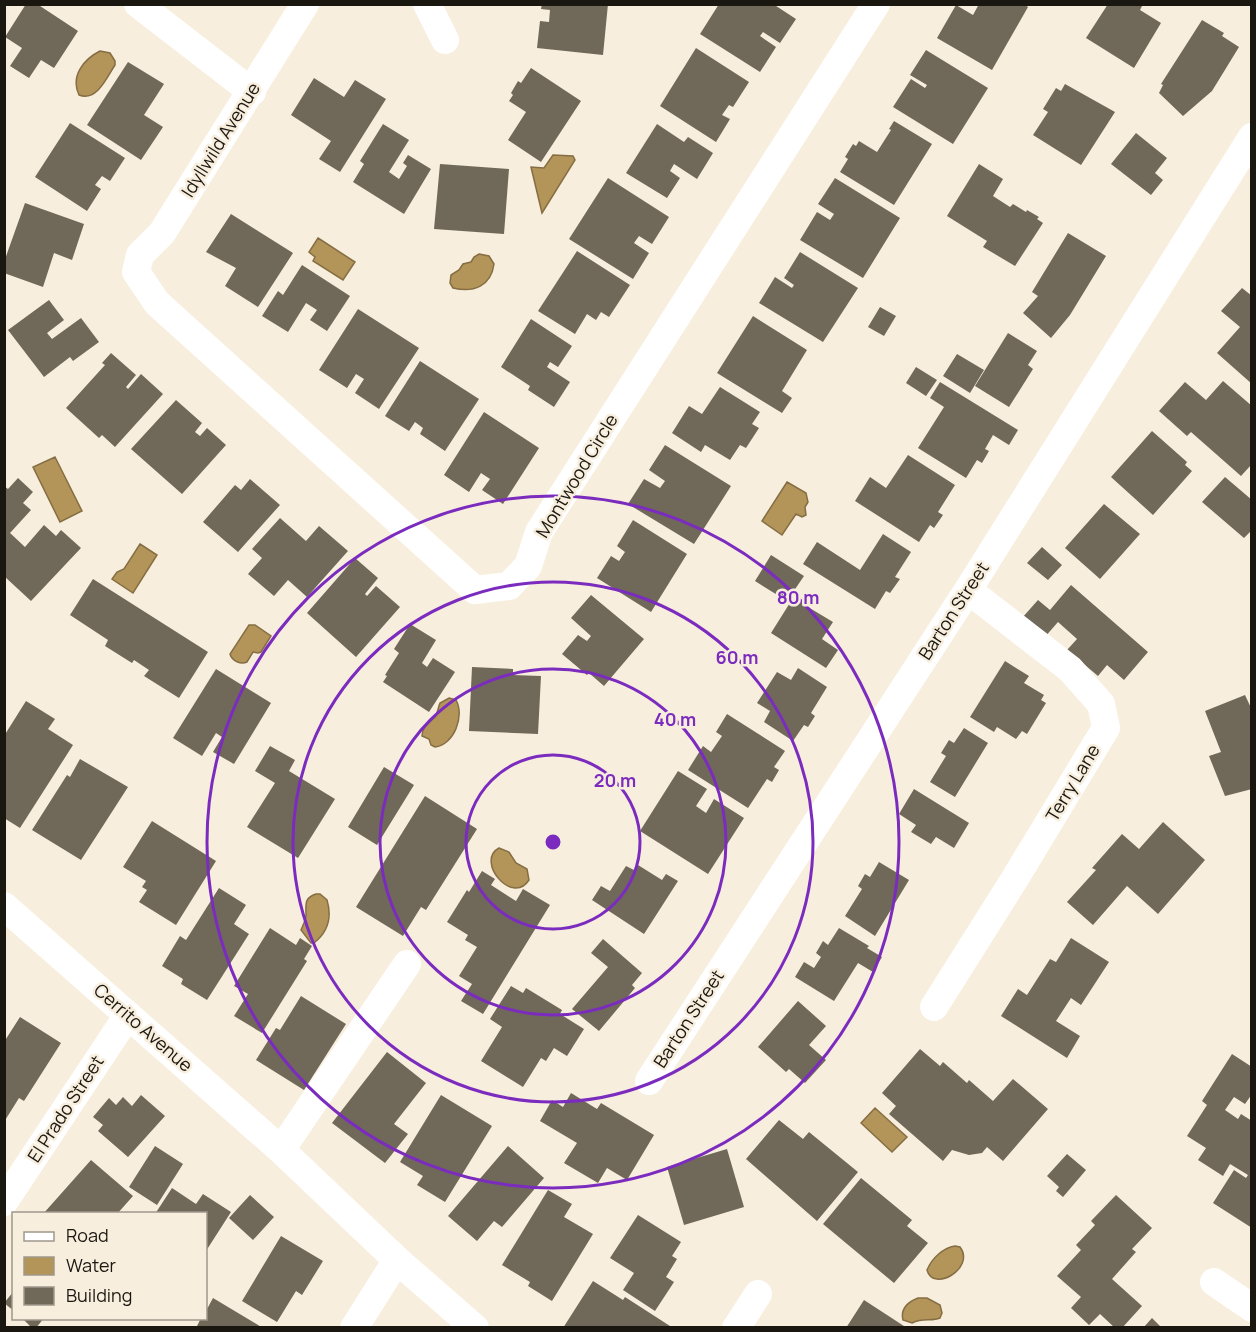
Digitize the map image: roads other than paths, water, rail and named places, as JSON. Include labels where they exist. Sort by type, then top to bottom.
[{"type":"street","points":[[138,4],[252,92]]},
{"type":"street","name":"Idyllwild Avenue","points":[[136,272],[140,255],[162,233],[305,4]]},
{"type":"street","points":[[427,4],[445,40]]},
{"type":"street","name":"Montwood Circle","points":[[136,272],[157,303],[475,590],[509,586],[528,567],[539,532],[876,4]]},
{"type":"street","name":"Barton Street","points":[[649,1081],[968,590],[1251,137]]},
{"type":"street","name":"Terry Lane","points":[[934,1007],[1106,728],[1101,704],[1070,669],[968,590]]},
{"type":"street","name":"Cerrito Avenue","points":[[4,906],[281,1150],[397,1260],[475,1328]]},
{"type":"street","points":[[281,1150],[407,964]]},
{"type":"street","name":"El Prado Street","points":[[4,1202],[128,1015]]},
{"type":"street","points":[[354,1328],[397,1260]]},
{"type":"street","points":[[1214,1282],[1251,1308]]},
{"type":"street","points":[[736,1328],[758,1294]]},
{"type":"water","points":[[100,51],[110,53],[115,65],[96,92],[91,95],[79,95],[77,75],[84,63]]},
{"type":"water","points":[[553,155],[573,156],[575,160],[542,213],[531,167],[544,168]]},
{"type":"water","points":[[318,238],[355,262],[343,280],[313,261],[315,257],[309,252]]},
{"type":"water","points":[[479,254],[489,256],[494,264],[489,278],[485,283],[474,288],[453,288],[450,283],[451,275]]},
{"type":"water","points":[[55,457],[82,511],[60,522],[33,467]]},
{"type":"water","points":[[787,482],[806,493],[808,502],[805,507],[806,515],[802,517],[796,514],[782,535],[762,521]]},
{"type":"water","points":[[140,544],[157,555],[133,593],[112,579],[117,572],[124,569]]},
{"type":"water","points":[[249,625],[255,625],[271,636],[261,652],[253,652],[247,662],[240,663],[230,654]]},
{"type":"water","points":[[449,698],[456,700],[458,707],[456,729],[448,741],[435,747],[431,745],[429,739],[422,736],[422,733],[436,715],[440,703]]},
{"type":"water","points":[[499,848],[509,852],[516,863],[527,869],[529,880],[522,887],[514,888],[506,885],[493,871],[491,862],[493,854]]},
{"type":"water","points":[[320,894],[327,900],[329,918],[323,934],[311,943],[301,930],[306,917],[306,902],[309,897]]},
{"type":"water","points":[[875,1108],[907,1137],[892,1152],[861,1123]]},
{"type":"water","points":[[955,1246],[960,1247],[963,1255],[958,1270],[944,1278],[937,1279],[931,1276],[927,1270],[932,1261],[942,1251]]},
{"type":"water","points":[[918,1298],[927,1298],[940,1305],[942,1313],[940,1318],[912,1323],[903,1320],[902,1316],[906,1306]]}]
